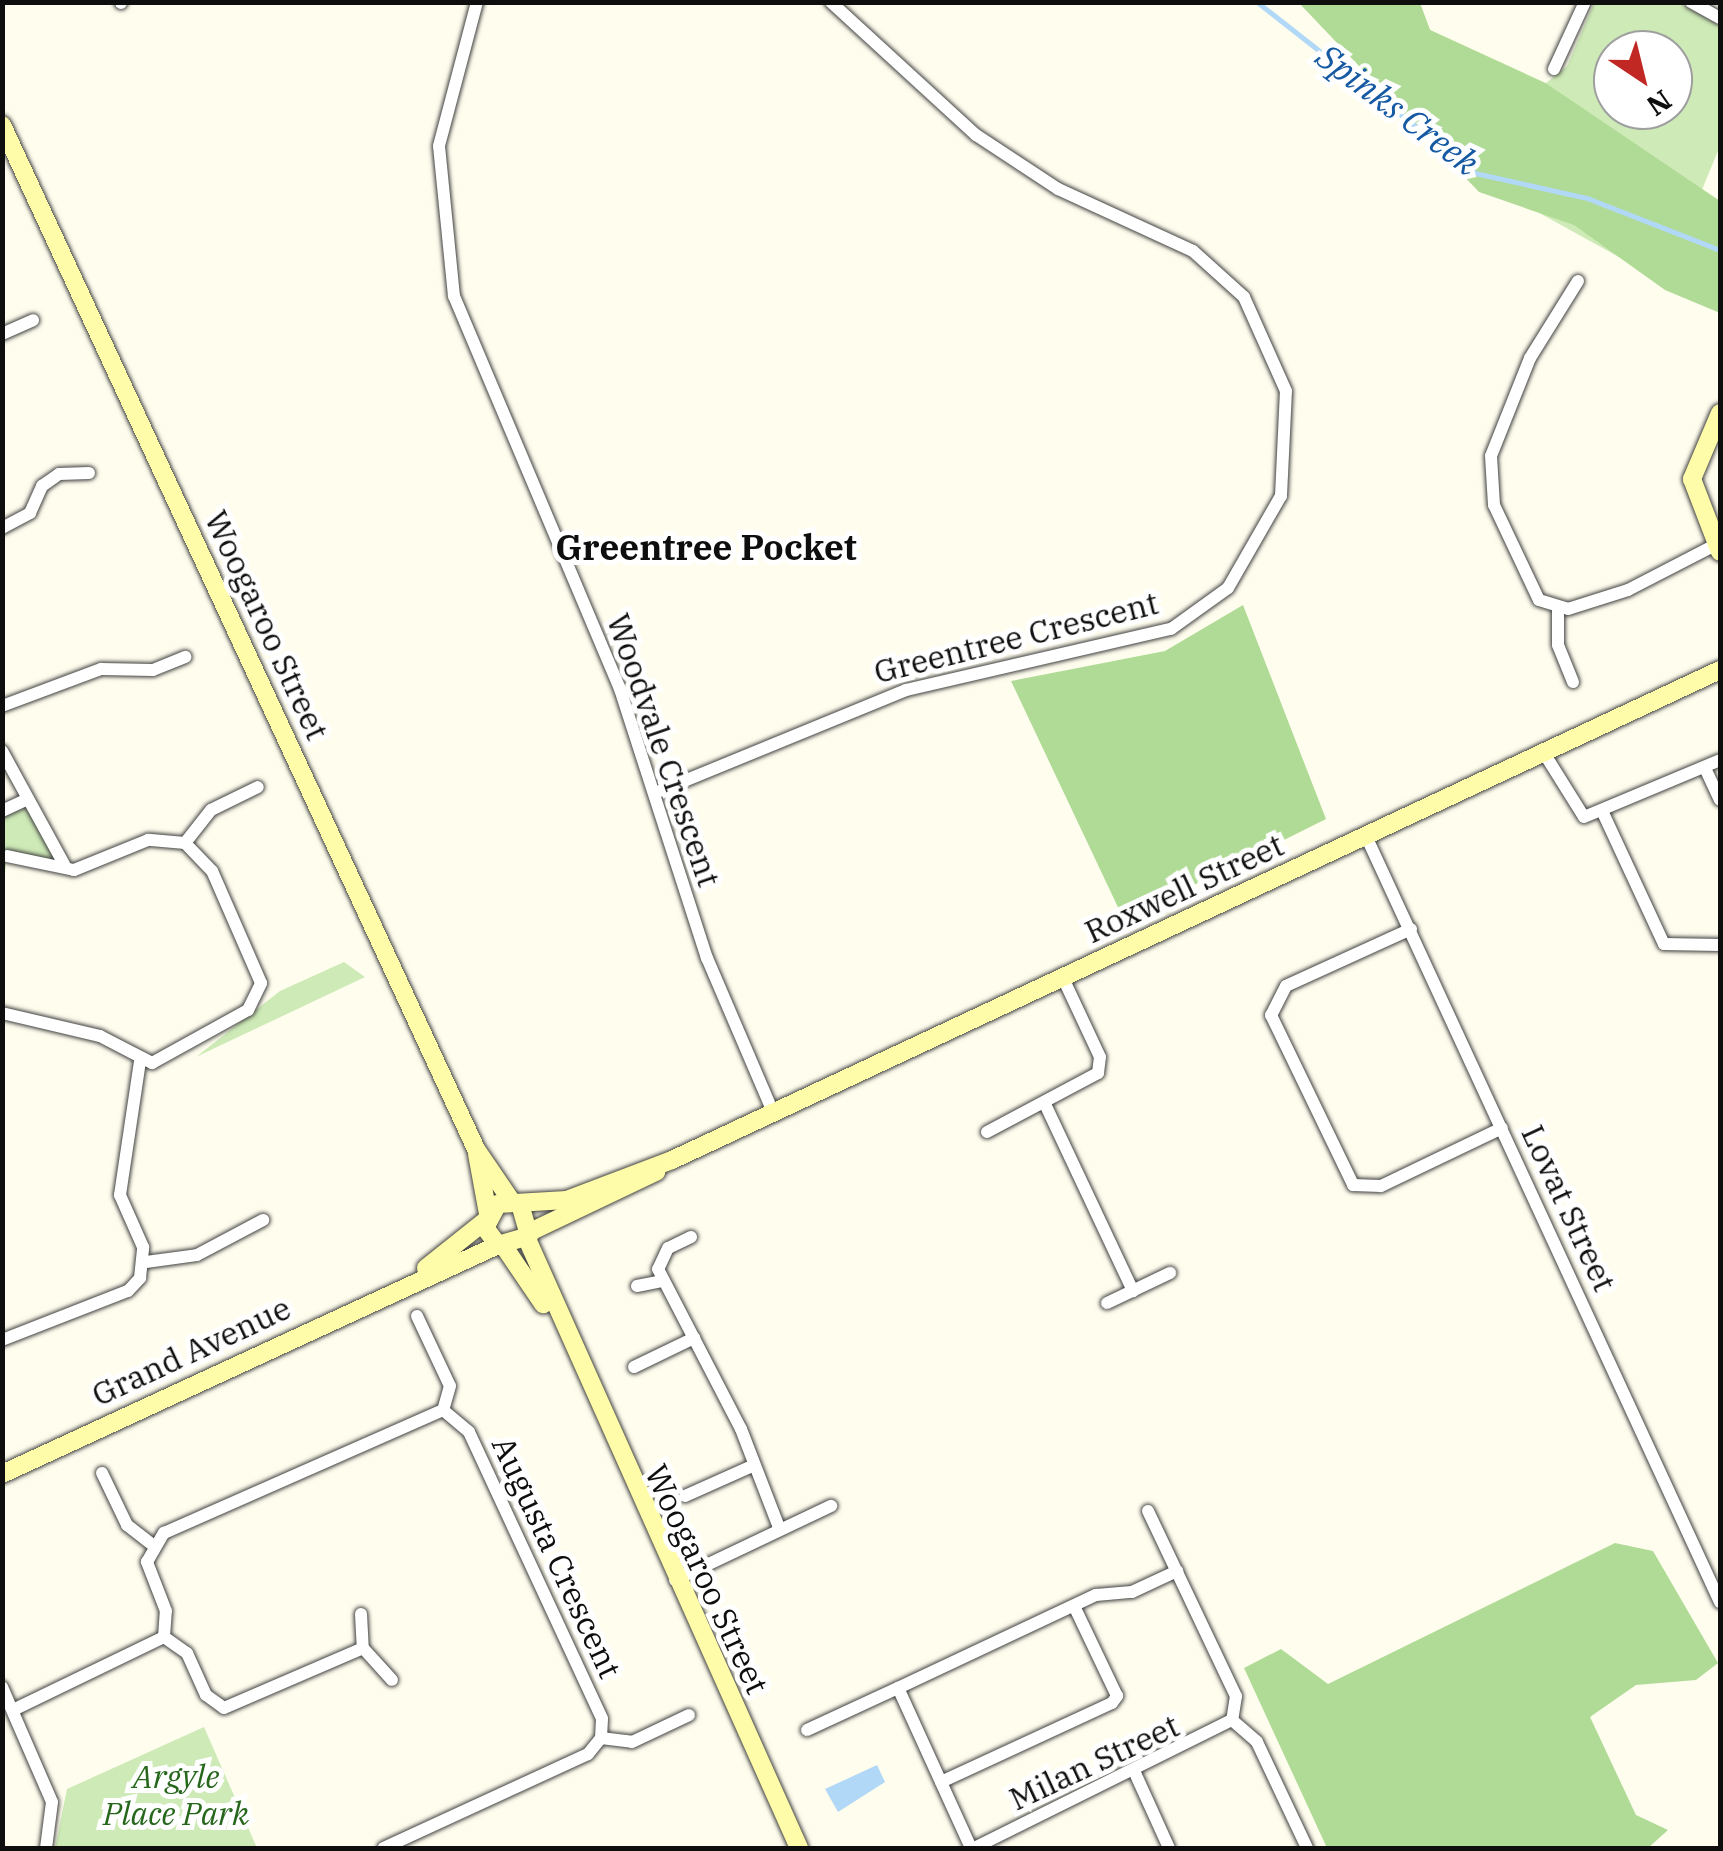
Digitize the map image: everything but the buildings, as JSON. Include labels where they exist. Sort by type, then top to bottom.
[{"type":"street","name":"Woodvale Crescent","points":[[478,2],[439,146],[454,296],[655,793],[707,958],[774,1114]]},
{"type":"street","name":"Greentree Crescent","points":[[655,793],[906,690],[1171,629],[1228,588],[1281,496],[1286,392],[1244,297],[1193,251],[1058,188],[976,135],[831,2]]},
{"type":"street","points":[[1554,68],[1584,2]]},
{"type":"street","points":[[1691,2],[1720,18]]},
{"type":"street","name":"Woogaroo Street","points":[[2,126],[476,1149],[516,1203],[562,1334],[799,1848]]},
{"type":"street","points":[[1578,280],[1530,358],[1489,480],[1539,600],[1558,610],[1628,590],[1719,548],[1692,479],[1720,414]]},
{"type":"street","points":[[2,334],[32,320]]},
{"type":"street","points":[[2,528],[30,513],[42,486],[59,474],[89,473]]},
{"type":"street","points":[[1558,610],[1558,645],[1573,682]]},
{"type":"street","points":[[2,706],[100,670],[153,670],[185,657]]},
{"type":"street","name":"Roxwell Street","points":[[516,1203],[590,1194],[672,1160],[1720,670]]},
{"type":"street","points":[[2,751],[65,866]]},
{"type":"street","points":[[1544,752],[1573,811],[1604,815],[1720,760]]},
{"type":"street","points":[[1705,768],[1720,800]]},
{"type":"street","points":[[185,843],[211,810],[258,787]]},
{"type":"street","points":[[2,811],[26,800]]},
{"type":"street","points":[[1604,815],[1664,944],[1720,945]]},
{"type":"street","name":"Lovat Street","points":[[1366,836],[1720,1602]]},
{"type":"street","points":[[2,1013],[110,1040],[140,1061],[166,1061],[258,998],[261,983],[212,870],[185,843],[148,840],[93,867],[7,856]]},
{"type":"street","points":[[1411,929],[1286,986],[1270,1015],[1354,1185],[1381,1186],[1502,1128]]},
{"type":"street","points":[[987,1132],[1087,1084],[1100,1065],[1062,978]]},
{"type":"street","points":[[140,1061],[120,1195],[146,1262]]},
{"type":"street","points":[[1046,1104],[1133,1291]]},
{"type":"street","name":"Woogaroo Street","points":[[476,1149],[487,1218],[501,1247],[562,1334]]},
{"type":"street","name":"Roxwell Street","points":[[528,1236],[594,1208],[672,1160]]},
{"type":"street","points":[[487,1218],[516,1203]]},
{"type":"street","name":"Grand Avenue","points":[[406,1284],[487,1218]]},
{"type":"street","points":[[146,1262],[198,1255],[263,1220]]},
{"type":"street","points":[[501,1247],[528,1236]]},
{"type":"street","points":[[691,1237],[661,1257],[662,1281],[694,1338],[780,1530]]},
{"type":"street","name":"Grand Avenue","points":[[2,1474],[406,1284],[501,1247]]},
{"type":"street","points":[[2,1340],[128,1292],[146,1262]]},
{"type":"street","points":[[1107,1303],[1170,1274]]},
{"type":"street","points":[[637,1286],[662,1281]]},
{"type":"street","points":[[151,1544],[443,1410],[450,1386],[417,1316]]},
{"type":"street","points":[[634,1366],[694,1338]]},
{"type":"street","name":"Augusta Crescent","points":[[443,1410],[468,1432],[602,1719],[601,1738]]},
{"type":"street","points":[[686,1496],[752,1466]]},
{"type":"street","points":[[102,1473],[128,1526],[151,1544],[164,1637],[187,1653],[206,1695],[224,1708],[364,1648]]},
{"type":"street","points":[[674,1580],[830,1506]]},
{"type":"street","points":[[1148,1511],[1236,1696],[1232,1720],[1257,1742],[1306,1848]]},
{"type":"street","points":[[807,1730],[1074,1606],[1177,1571]]},
{"type":"street","points":[[940,1782],[1112,1703],[1116,1696],[1074,1606]]},
{"type":"street","points":[[360,1614],[364,1648],[392,1680]]},
{"type":"street","points":[[14,1710],[164,1637]]},
{"type":"street","points":[[2,1687],[52,1802],[46,1848]]},
{"type":"street","points":[[898,1688],[972,1848]]},
{"type":"street","points":[[384,1848],[588,1754],[601,1738],[632,1742],[689,1715]]},
{"type":"street","name":"Milan Street","points":[[972,1848],[1135,1773],[1232,1720]]},
{"type":"street","points":[[1135,1773],[1169,1848]]},
{"type":"green space","points":[[1299,3],[1420,3],[1430,30],[1547,84],[1593,115],[1593,130],[1615,130],[1720,201],[1720,313],[1665,290],[1574,225],[1479,192]]},
{"type":"green space","points":[[1314,3],[1420,3],[1430,30],[1546,83],[1567,66],[1594,3],[1679,3],[1720,26],[1720,146],[1701,192],[1720,201],[1720,313],[1505,194]]},
{"type":"green space","points":[[1243,605],[1326,819],[1124,920],[1011,681],[1165,651]]},
{"type":"green space","points":[[26,800],[65,866],[7,856],[3,892],[3,811]]},
{"type":"green space","points":[[344,962],[365,977],[196,1057],[280,991]]},
{"type":"green space","points":[[1615,1543],[1653,1551],[1718,1663],[1696,1680],[1636,1685],[1590,1717],[1636,1815],[1668,1830],[1648,1848],[1327,1848],[1244,1668],[1281,1649],[1328,1684]]},
{"type":"green space","name":"Argyle Place Park","points":[[204,1727],[257,1848],[55,1848],[67,1789]]},
{"type":"water","points":[[877,1765],[885,1782],[838,1812],[825,1789]]},
{"type":"waterway","name":"Spinks Creek","points":[[1257,2],[1475,173],[1587,198],[1720,250]]},
{"type":"district","name":"Greentree Pocket","points":[[706,547]]}]
